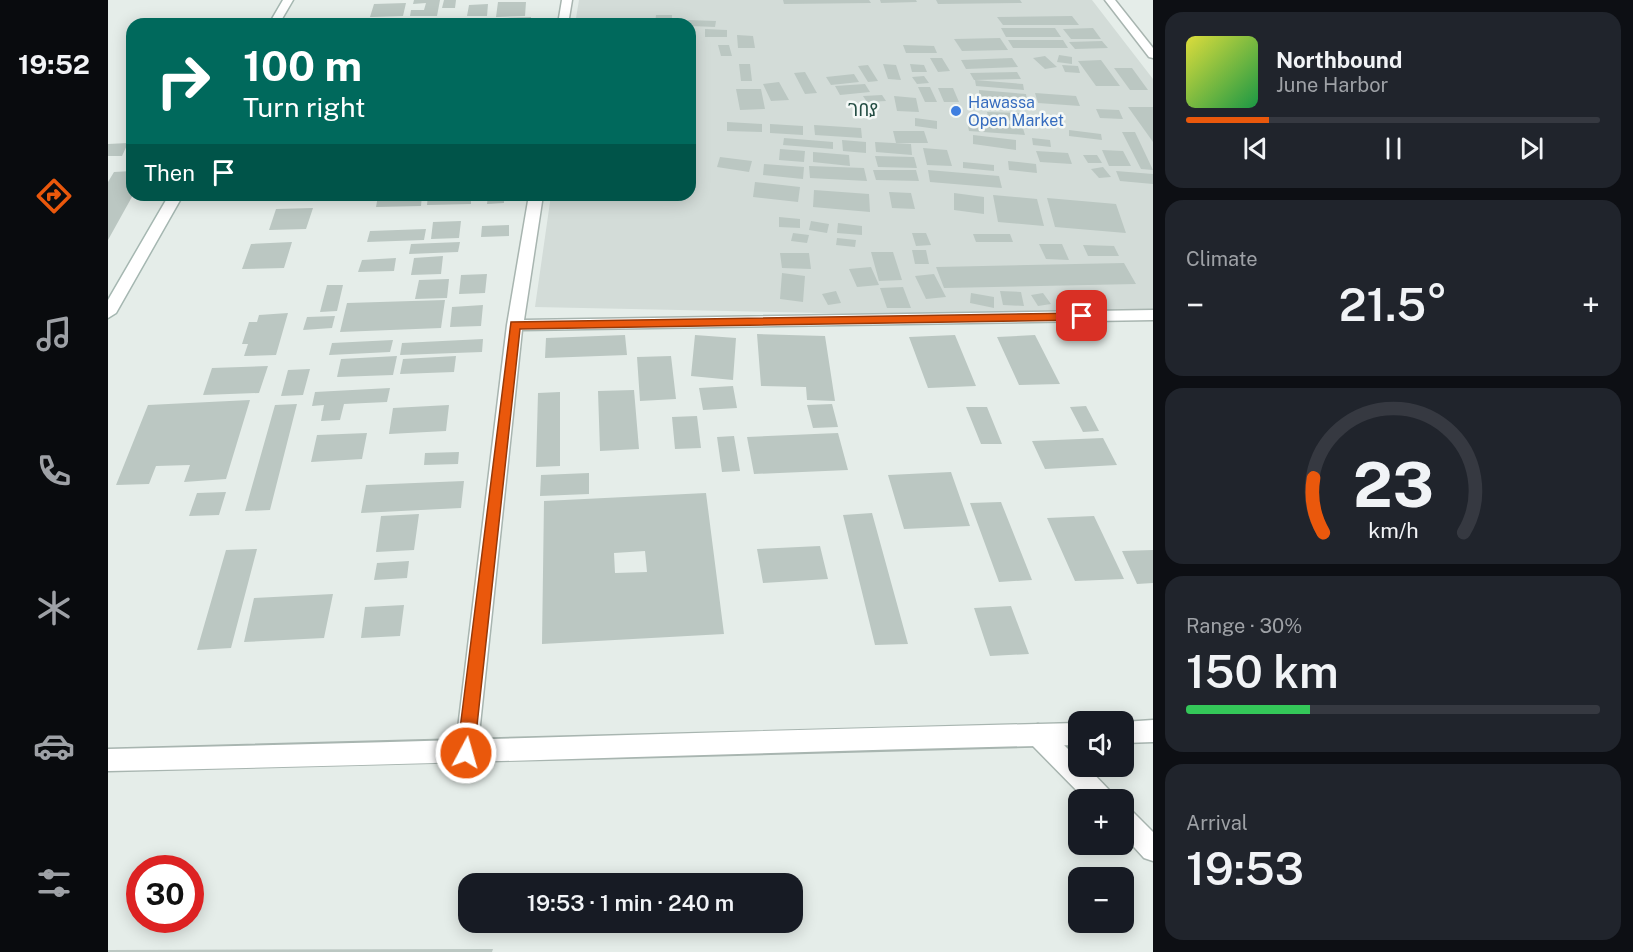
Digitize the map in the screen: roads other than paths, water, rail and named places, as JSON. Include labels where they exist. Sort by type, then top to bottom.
[{"type":"street","points":[[278,18],[288,0]]},
{"type":"street","points":[[564,18],[567,0]]},
{"type":"street","points":[[1110,0],[1153,55]]},
{"type":"street","points":[[108,313],[173,201]]},
{"type":"street","points":[[466,753],[515,325],[535,201]]},
{"type":"street","points":[[515,325],[1153,315]]},
{"type":"street","points":[[1134,732],[1153,731]]},
{"type":"street","points":[[108,760],[466,753],[721,742],[1068,734]]},
{"type":"street","points":[[1038,735],[1092,789]]},
{"type":"street","points":[[1134,829],[1153,849]]},
{"type":"place","name":"Hawassa Open Market","points":[[956,111]]},
{"type":"district","name":"ገበያ","points":[[863,110]]}]
